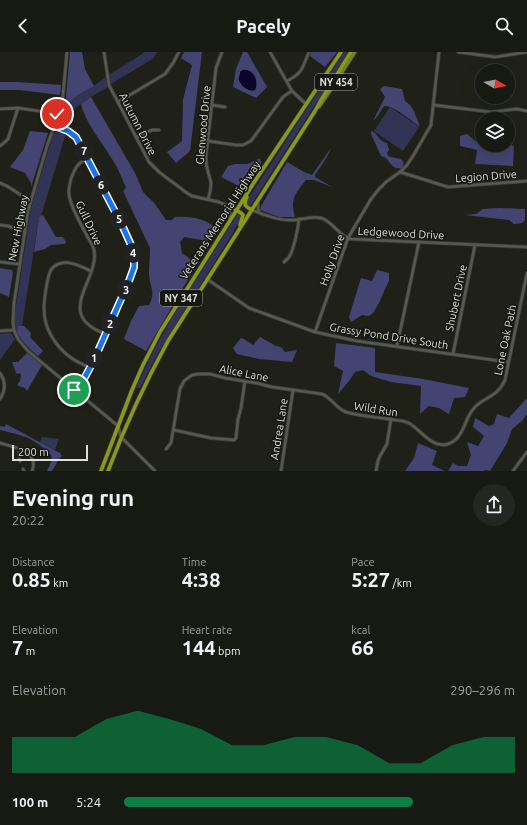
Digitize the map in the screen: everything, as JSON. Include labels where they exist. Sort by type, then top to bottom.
[{"type":"highway","name":"Veterans Memorial Highway","points":[[101,471],[139,373],[160,332],[236,210],[341,52]]},
{"type":"highway","name":"Veterans Memorial Highway","points":[[108,471],[138,398],[173,333],[351,52]]},
{"type":"highway","points":[[252,210],[246,207],[245,203],[253,184]]},
{"type":"highway","points":[[236,210],[243,215],[237,232]]},
{"type":"main road","name":"NY 454","points":[[315,111],[328,95],[355,52]]},
{"type":"street","name":"New Highway","points":[[67,52],[63,97],[59,114],[31,200],[19,264],[12,322],[18,339],[28,351],[118,426]]},
{"type":"street","name":"Autumn Drive","points":[[104,52],[109,85],[149,162],[159,172],[192,196],[219,202],[236,210]]},
{"type":"street","points":[[118,102],[164,74],[173,63],[179,52]]},
{"type":"street","name":"Glenwood Drive","points":[[208,200],[211,184],[205,163],[216,68],[222,52]]},
{"type":"street","points":[[270,52],[292,91],[306,104]]},
{"type":"street","points":[[287,81],[299,74],[309,52]]},
{"type":"street","name":"Holly Drive","points":[[315,332],[348,238],[379,188],[400,172],[413,156],[431,125],[439,52]]},
{"type":"street","points":[[458,52],[495,57],[527,52]]},
{"type":"street","points":[[208,141],[243,145],[251,141],[283,97],[292,91]]},
{"type":"street","points":[[212,105],[225,107]]},
{"type":"street","points":[[433,105],[491,112],[517,109],[527,111]]},
{"type":"street","points":[[0,109],[18,108],[59,114]]},
{"type":"street","points":[[0,146],[8,139],[18,108]]},
{"type":"street","points":[[54,126],[68,131],[76,137],[122,225],[131,245],[134,257],[134,267],[129,281],[106,334],[85,377],[74,390]]},
{"type":"street","points":[[136,137],[152,130],[159,130]]},
{"type":"street","name":"Gull Drive","points":[[87,158],[80,162],[76,167],[68,194],[71,205],[94,250],[94,262],[81,300],[82,316],[89,325],[106,334]]},
{"type":"street","name":"Legion Drive","points":[[400,172],[448,187],[527,181]]},
{"type":"street","points":[[0,183],[31,200]]},
{"type":"street","points":[[258,200],[259,212]]},
{"type":"street","points":[[226,205],[230,211],[230,220]]},
{"type":"street","name":"Ledgewood Drive","points":[[252,210],[285,220],[320,218],[325,220],[348,238],[356,240],[527,247]]},
{"type":"street","points":[[284,262],[289,257],[294,244],[299,219]]},
{"type":"street","points":[[0,225],[25,232]]},
{"type":"street","points":[[397,346],[419,242]]},
{"type":"street","name":"Shubert Drive","points":[[453,354],[475,245]]},
{"type":"street","points":[[0,262],[19,264]]},
{"type":"street","points":[[90,367],[73,359],[61,349],[52,338],[47,324],[44,308],[47,282],[50,272],[56,265],[68,262],[91,271]]},
{"type":"street","name":"Lone Oak Path","points":[[415,427],[433,442],[441,445],[448,444],[458,437],[476,406],[500,390],[505,380],[527,273]]},
{"type":"street","name":"Grassy Pond Drive South","points":[[207,280],[249,308],[315,332],[357,341],[508,362]]},
{"type":"street","points":[[0,331],[14,330]]},
{"type":"street","points":[[0,373],[5,386],[4,393],[0,399]]},
{"type":"street","name":"Alice Lane","points":[[174,430],[180,389],[184,381],[192,375],[210,374],[293,390]]},
{"type":"street","points":[[166,449],[171,443],[174,430],[210,438],[234,440],[236,438],[245,381]]},
{"type":"street","name":"Wild Run","points":[[293,390],[327,396],[337,407],[346,412],[405,421],[415,427]]},
{"type":"street","name":"Andrea Lane","points":[[281,471],[293,390]]},
{"type":"street","points":[[376,471],[378,461],[387,444],[391,419]]},
{"type":"street","points":[[118,426],[121,437],[156,471]]},
{"type":"street","points":[[0,443],[20,449],[31,455],[34,460],[32,471]]},
{"type":"street","points":[[20,449],[20,461]]},
{"type":"street","points":[[513,471],[527,452]]},
{"type":"shaded area","points":[[70,52],[82,52],[85,69],[94,86],[75,97],[65,108]]},
{"type":"shaded area","points":[[145,52],[157,52],[154,58],[111,84],[109,75]]},
{"type":"shaded area","points":[[184,52],[202,52],[190,151],[176,163],[167,152],[182,141],[183,100],[192,65],[181,58]]},
{"type":"shaded area","points":[[243,52],[247,52],[267,87],[256,98],[233,87],[236,69]]},
{"type":"shaded area","points":[[311,52],[337,52],[325,67],[310,56]]},
{"type":"shaded area","points":[[344,52],[349,52],[251,205],[248,206],[246,202]]},
{"type":"shaded area","points":[[244,69],[254,74],[256,77],[257,84],[255,91],[250,91],[245,88],[238,80],[240,71]]},
{"type":"shaded area","points":[[106,77],[108,87],[75,108],[66,128],[57,124],[65,104],[65,107],[75,97]]},
{"type":"shaded area","points":[[0,82],[61,85],[60,95],[19,90],[0,90]]},
{"type":"shaded area","points":[[384,86],[402,89],[405,101],[414,111],[420,127],[393,108],[384,106],[373,121],[385,97],[380,89]]},
{"type":"shaded area","points":[[91,97],[135,173],[143,192],[155,204],[166,220],[172,220],[175,217],[191,217],[207,222],[215,228],[207,241],[184,237],[180,242],[182,253],[197,264],[146,351],[124,339],[139,306],[149,305],[151,300],[152,293],[149,274],[150,248],[123,191],[126,188],[118,169],[83,110],[81,104]]},
{"type":"shaded area","points":[[390,107],[419,127],[403,151],[374,131]]},
{"type":"shaded area","points":[[56,129],[66,133],[41,216],[39,217],[22,326],[18,326],[17,333],[14,321],[31,208],[54,131]]},
{"type":"shaded area","points":[[30,131],[48,133],[31,187],[31,183],[25,173],[10,167],[23,150]]},
{"type":"shaded area","points":[[371,131],[375,133],[382,141],[387,143],[389,150],[387,153],[388,156],[402,160],[402,168],[392,166],[387,159],[381,156]]},
{"type":"shaded area","points":[[467,134],[475,141],[475,150],[460,146],[460,136]]},
{"type":"shaded area","points":[[331,148],[315,177],[332,187],[314,180],[306,180],[294,197],[293,206],[295,217],[279,217],[260,210],[287,162],[312,175]]},
{"type":"shaded area","points":[[477,152],[514,152],[513,166],[475,164]]},
{"type":"shaded area","points":[[260,158],[261,163],[242,189],[221,177],[228,166],[235,164],[248,164]]},
{"type":"shaded area","points":[[483,209],[525,209],[525,220],[522,223],[514,224],[509,220],[465,215],[476,214]]},
{"type":"shaded area","points":[[239,213],[242,215],[241,219],[158,353],[140,388],[136,388],[154,350],[173,316]]},
{"type":"shaded area","points":[[43,215],[56,237],[63,237],[66,242],[65,244],[51,245],[45,249],[34,252],[39,217]]},
{"type":"shaded area","points":[[0,268],[12,270],[13,273],[9,297],[0,293]]},
{"type":"shaded area","points":[[377,270],[389,273],[389,281],[379,303],[373,313],[369,316],[362,315],[351,322],[349,317],[361,278],[372,281]]},
{"type":"shaded area","points":[[18,326],[24,326],[31,333],[30,337],[43,351],[38,356],[29,348],[17,333]]},
{"type":"shaded area","points":[[0,334],[12,334],[15,339],[0,360]]},
{"type":"shaded area","points":[[260,337],[276,346],[281,347],[285,352],[297,350],[292,362],[259,359],[237,354],[233,348],[241,338],[253,345]]},
{"type":"shaded area","points":[[336,343],[375,348],[375,372],[469,388],[465,397],[454,398],[449,414],[439,408],[429,406],[420,414],[421,386],[391,382],[371,376],[363,370],[355,372],[338,394],[343,371],[334,366]]},
{"type":"shaded area","points":[[27,353],[42,365],[27,391],[25,388],[17,385],[20,381],[21,375],[20,373],[16,373],[12,362],[18,362]]},
{"type":"shaded area","points":[[527,398],[527,414],[522,421],[512,429],[507,443],[490,471],[448,471],[453,463],[458,466],[467,466],[471,455],[467,442],[478,446],[484,436],[473,427],[475,418],[489,426],[494,424],[497,414],[509,418]]},
{"type":"shaded area","points":[[6,424],[60,453],[62,456],[52,471],[47,471],[52,460],[51,455],[30,439],[0,430],[0,426],[5,427]]},
{"type":"shaded area","points":[[42,437],[59,439],[55,450],[40,442]]},
{"type":"shaded area","points":[[418,443],[437,451],[432,465],[445,471],[405,471],[414,458]]},
{"type":"waterway","points":[[471,471],[478,457],[527,404]]},
{"type":"route","points":[[57,114],[59,114],[54,126],[68,131],[76,137],[122,225],[131,245],[134,257],[134,267],[129,281],[94,360],[85,377],[74,390]]}]
